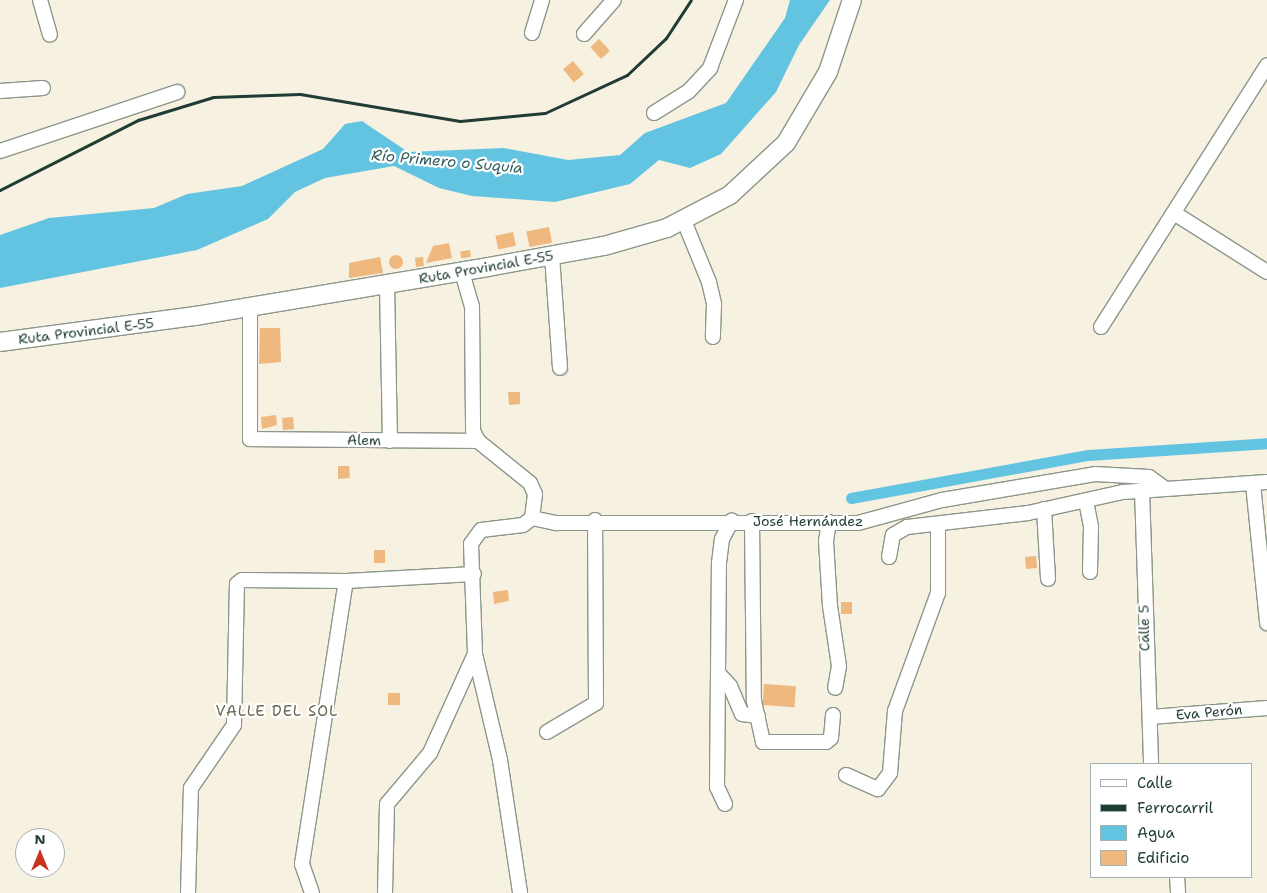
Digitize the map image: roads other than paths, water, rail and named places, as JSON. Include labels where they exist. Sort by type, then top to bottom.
[{"type":"main road","name":"Ruta Provincial E-55","points":[[0,342],[250,307],[462,272],[628,241],[684,221],[738,189],[786,143],[828,72],[852,0]]},
{"type":"street","points":[[40,0],[50,35]]},
{"type":"street","points":[[532,33],[542,0]]},
{"type":"street","points":[[584,34],[614,0]]},
{"type":"street","points":[[654,113],[688,92],[710,68],[736,0]]},
{"type":"street","points":[[1101,327],[1267,65]]},
{"type":"street","points":[[0,91],[43,88]]},
{"type":"street","points":[[0,150],[177,92]]},
{"type":"street","points":[[1174,213],[1267,272]]},
{"type":"street","points":[[684,221],[709,282],[714,304],[713,337]]},
{"type":"street","points":[[552,256],[560,368]]},
{"type":"street","points":[[462,272],[472,306],[472,422],[478,440],[530,483],[536,494],[532,518],[523,525],[481,530],[474,536],[475,654],[500,760],[520,893]]},
{"type":"street","points":[[387,285],[390,440]]},
{"type":"street","name":"Alem","points":[[250,307],[250,439],[478,440]]},
{"type":"street","name":"José Hernández","points":[[532,518],[556,523],[595,520],[873,521],[942,500],[1095,474],[1149,477],[1164,488]]},
{"type":"street","points":[[889,557],[891,540],[899,530],[1044,510],[1142,490],[1260,483],[1267,623]]},
{"type":"street","name":"Calle 5","points":[[1142,490],[1144,658],[1151,717],[1151,763]]},
{"type":"street","points":[[1086,501],[1091,527],[1090,572]]},
{"type":"street","points":[[1044,510],[1048,579]]},
{"type":"street","points":[[547,732],[596,703],[595,520]]},
{"type":"street","points":[[725,804],[717,786],[720,550],[732,520]]},
{"type":"street","points":[[752,520],[758,716],[763,742],[768,744],[826,742],[831,738],[833,715]]},
{"type":"street","points":[[829,522],[826,541],[830,606],[839,666],[836,688]]},
{"type":"street","points":[[846,775],[878,789],[890,773],[895,711],[938,593],[938,524]]},
{"type":"street","points":[[188,893],[191,788],[234,725],[237,584],[242,580],[346,582],[474,574]]},
{"type":"street","points":[[312,893],[302,864],[346,582]]},
{"type":"street","points":[[385,893],[387,804],[437,741],[475,654]]},
{"type":"street","points":[[718,672],[730,686],[742,714],[758,716]]},
{"type":"street","name":"Eva Perón","points":[[1151,717],[1267,708]]},
{"type":"street","points":[[1177,878],[1178,893]]},
{"type":"water","name":"Río Primero o Suquía","points":[[790,0],[830,0],[799,45],[776,92],[721,154],[690,168],[659,160],[630,184],[555,202],[472,196],[439,188],[394,166],[325,178],[295,192],[268,219],[197,250],[0,288],[0,235],[49,218],[154,208],[187,194],[242,186],[323,149],[345,124],[362,121],[408,152],[504,148],[568,160],[620,155],[645,133],[726,103],[785,18]]},
{"type":"waterway","points":[[851,498],[1088,455],[1267,443]]},
{"type":"railway","points":[[0,190],[138,120],[213,97],[300,94],[460,121],[545,113],[627,75],[666,38],[691,0]]},
{"type":"district","name":"VALLE DEL SOL","points":[[277,712]]}]
